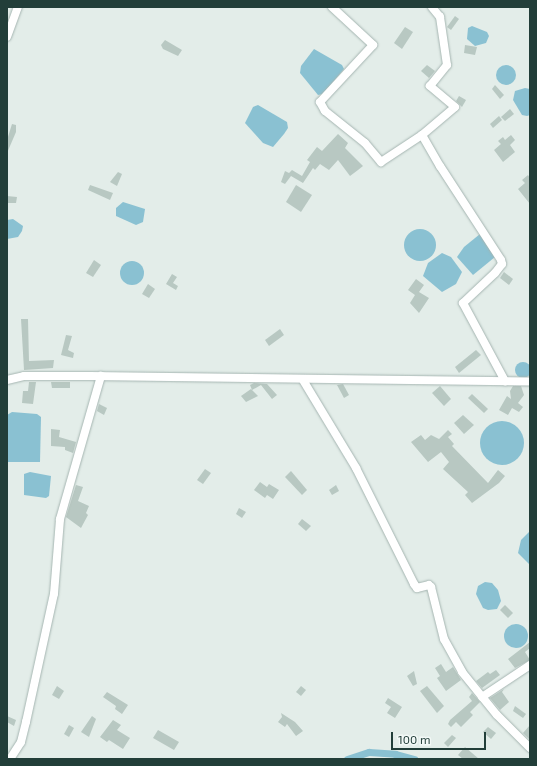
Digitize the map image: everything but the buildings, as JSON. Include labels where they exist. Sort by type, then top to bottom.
[{"type":"street","points":[[7,37],[18,7]]},
{"type":"street","points":[[332,7],[373,45],[320,102],[325,111],[365,143],[381,162],[422,135],[455,107],[430,86],[447,65],[440,17],[432,7]]},
{"type":"street","points":[[422,135],[501,260],[502,264],[495,273],[463,303],[505,381]]},
{"type":"street","points":[[7,380],[24,376],[101,376],[303,380],[530,381]]},
{"type":"street","points":[[10,759],[21,742],[26,722],[54,594],[60,519],[101,376]]},
{"type":"street","points":[[303,380],[356,468],[414,584],[417,588],[429,585],[431,587],[448,649],[482,697],[530,748]]},
{"type":"street","points":[[482,697],[530,665]]},
{"type":"water","points":[[472,26],[487,32],[489,36],[486,43],[475,46],[467,39],[468,28]]},
{"type":"water","points":[[314,49],[342,65],[344,69],[323,94],[318,95],[300,73],[301,66]]},
{"type":"water","points":[[506,65],[513,68],[516,75],[513,82],[506,85],[499,82],[496,75],[499,68]]},
{"type":"water","points":[[525,88],[530,89],[530,115],[527,116],[522,115],[513,100],[515,91]]},
{"type":"water","points":[[258,105],[287,122],[288,128],[273,147],[263,143],[245,123],[253,107]]},
{"type":"water","points":[[123,202],[145,209],[143,222],[136,225],[116,216],[116,208]]},
{"type":"water","points":[[13,219],[23,226],[22,231],[18,237],[7,239],[7,220]]},
{"type":"water","points":[[417,229],[423,229],[433,236],[436,245],[435,251],[429,258],[423,261],[417,261],[407,254],[404,248],[404,242],[411,232]]},
{"type":"water","points":[[480,234],[495,257],[473,275],[457,257],[464,247]]},
{"type":"water","points":[[442,253],[451,257],[462,272],[456,284],[442,292],[423,276],[428,263]]},
{"type":"water","points":[[132,261],[141,264],[144,273],[141,282],[132,285],[123,282],[120,273],[123,264]]},
{"type":"water","points":[[523,362],[530,367],[531,370],[526,377],[523,378],[516,373],[515,370],[520,363]]},
{"type":"water","points":[[12,412],[37,414],[41,417],[40,462],[7,462],[7,415]]},
{"type":"water","points":[[502,421],[514,425],[520,431],[524,443],[520,455],[514,461],[502,465],[490,461],[484,455],[480,443],[484,431],[490,425]]},
{"type":"water","points":[[30,472],[51,476],[49,496],[46,498],[24,495],[24,474]]},
{"type":"water","points":[[530,531],[530,565],[518,553],[521,540]]},
{"type":"water","points":[[485,582],[492,583],[498,590],[501,601],[497,609],[488,610],[483,608],[476,594],[478,586]]},
{"type":"water","points":[[516,624],[524,628],[528,636],[524,644],[516,648],[508,644],[504,636],[508,628]]},
{"type":"waterway","points":[[347,759],[369,752],[395,754],[414,759]]}]
